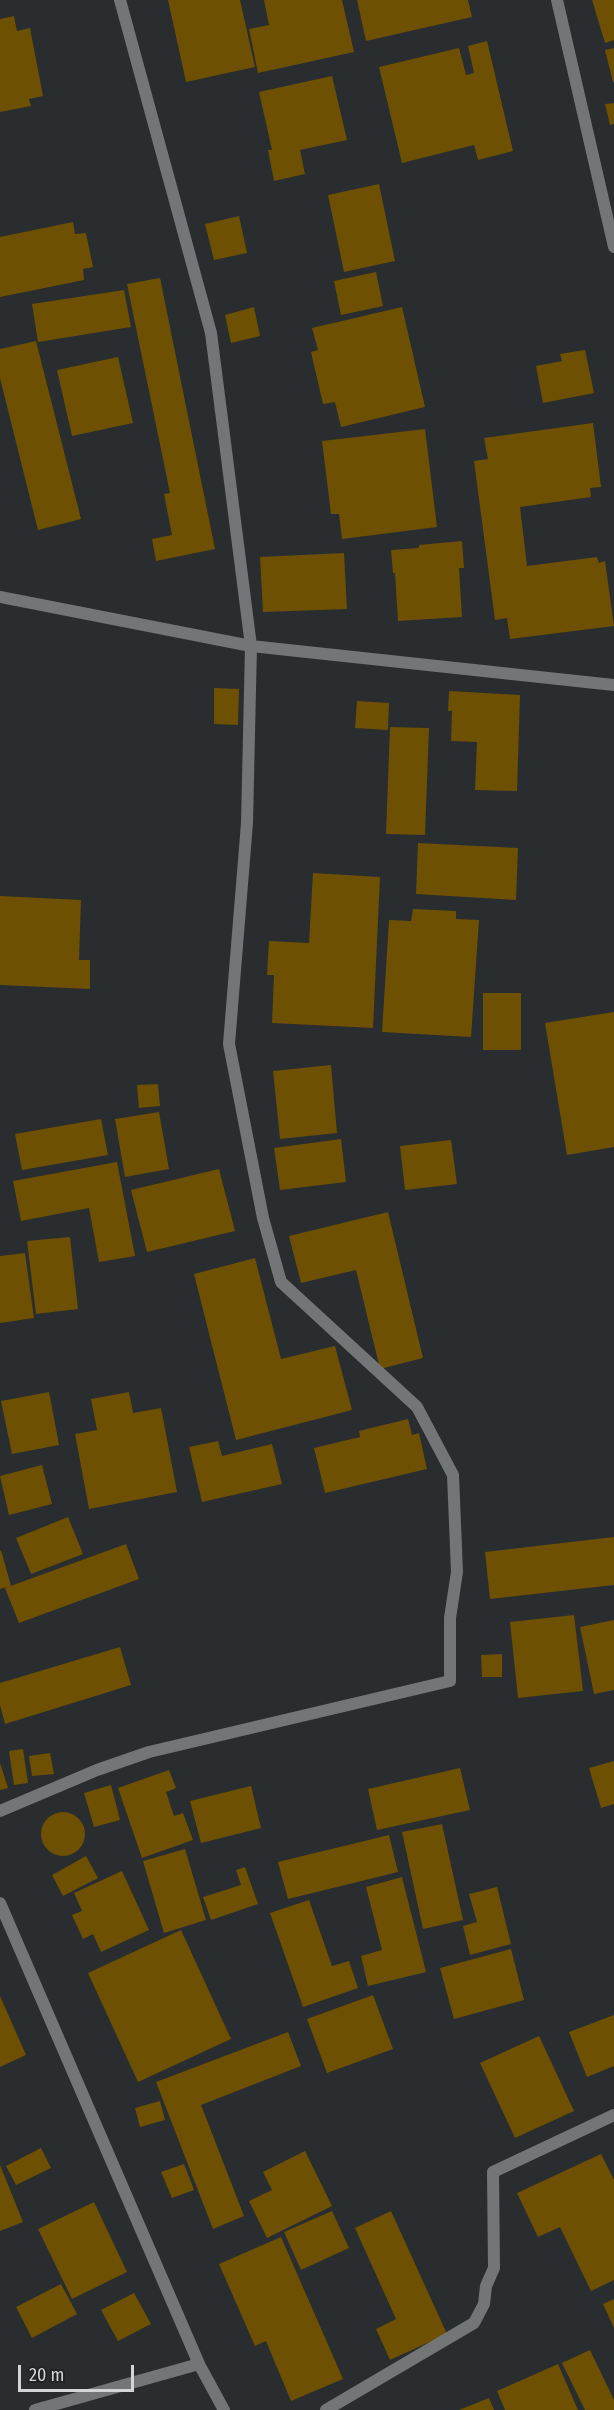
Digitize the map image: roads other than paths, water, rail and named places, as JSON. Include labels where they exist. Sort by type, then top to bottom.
[{"type":"street","points":[[0,1811],[97,1770],[149,1752],[450,1681],[450,1618],[457,1572],[453,1475],[417,1407],[281,1282],[263,1218],[229,1044],[247,823],[251,646],[211,333],[120,0]]},
{"type":"street","points":[[557,0],[614,247]]},
{"type":"street","points":[[0,597],[251,646],[614,685]]},
{"type":"street","points":[[0,1903],[199,2364],[224,2410]]},
{"type":"street","points":[[326,2410],[474,2323],[484,2304],[486,2286],[494,2268],[494,2172],[614,2115]]},
{"type":"street","points":[[35,2410],[199,2364]]}]
